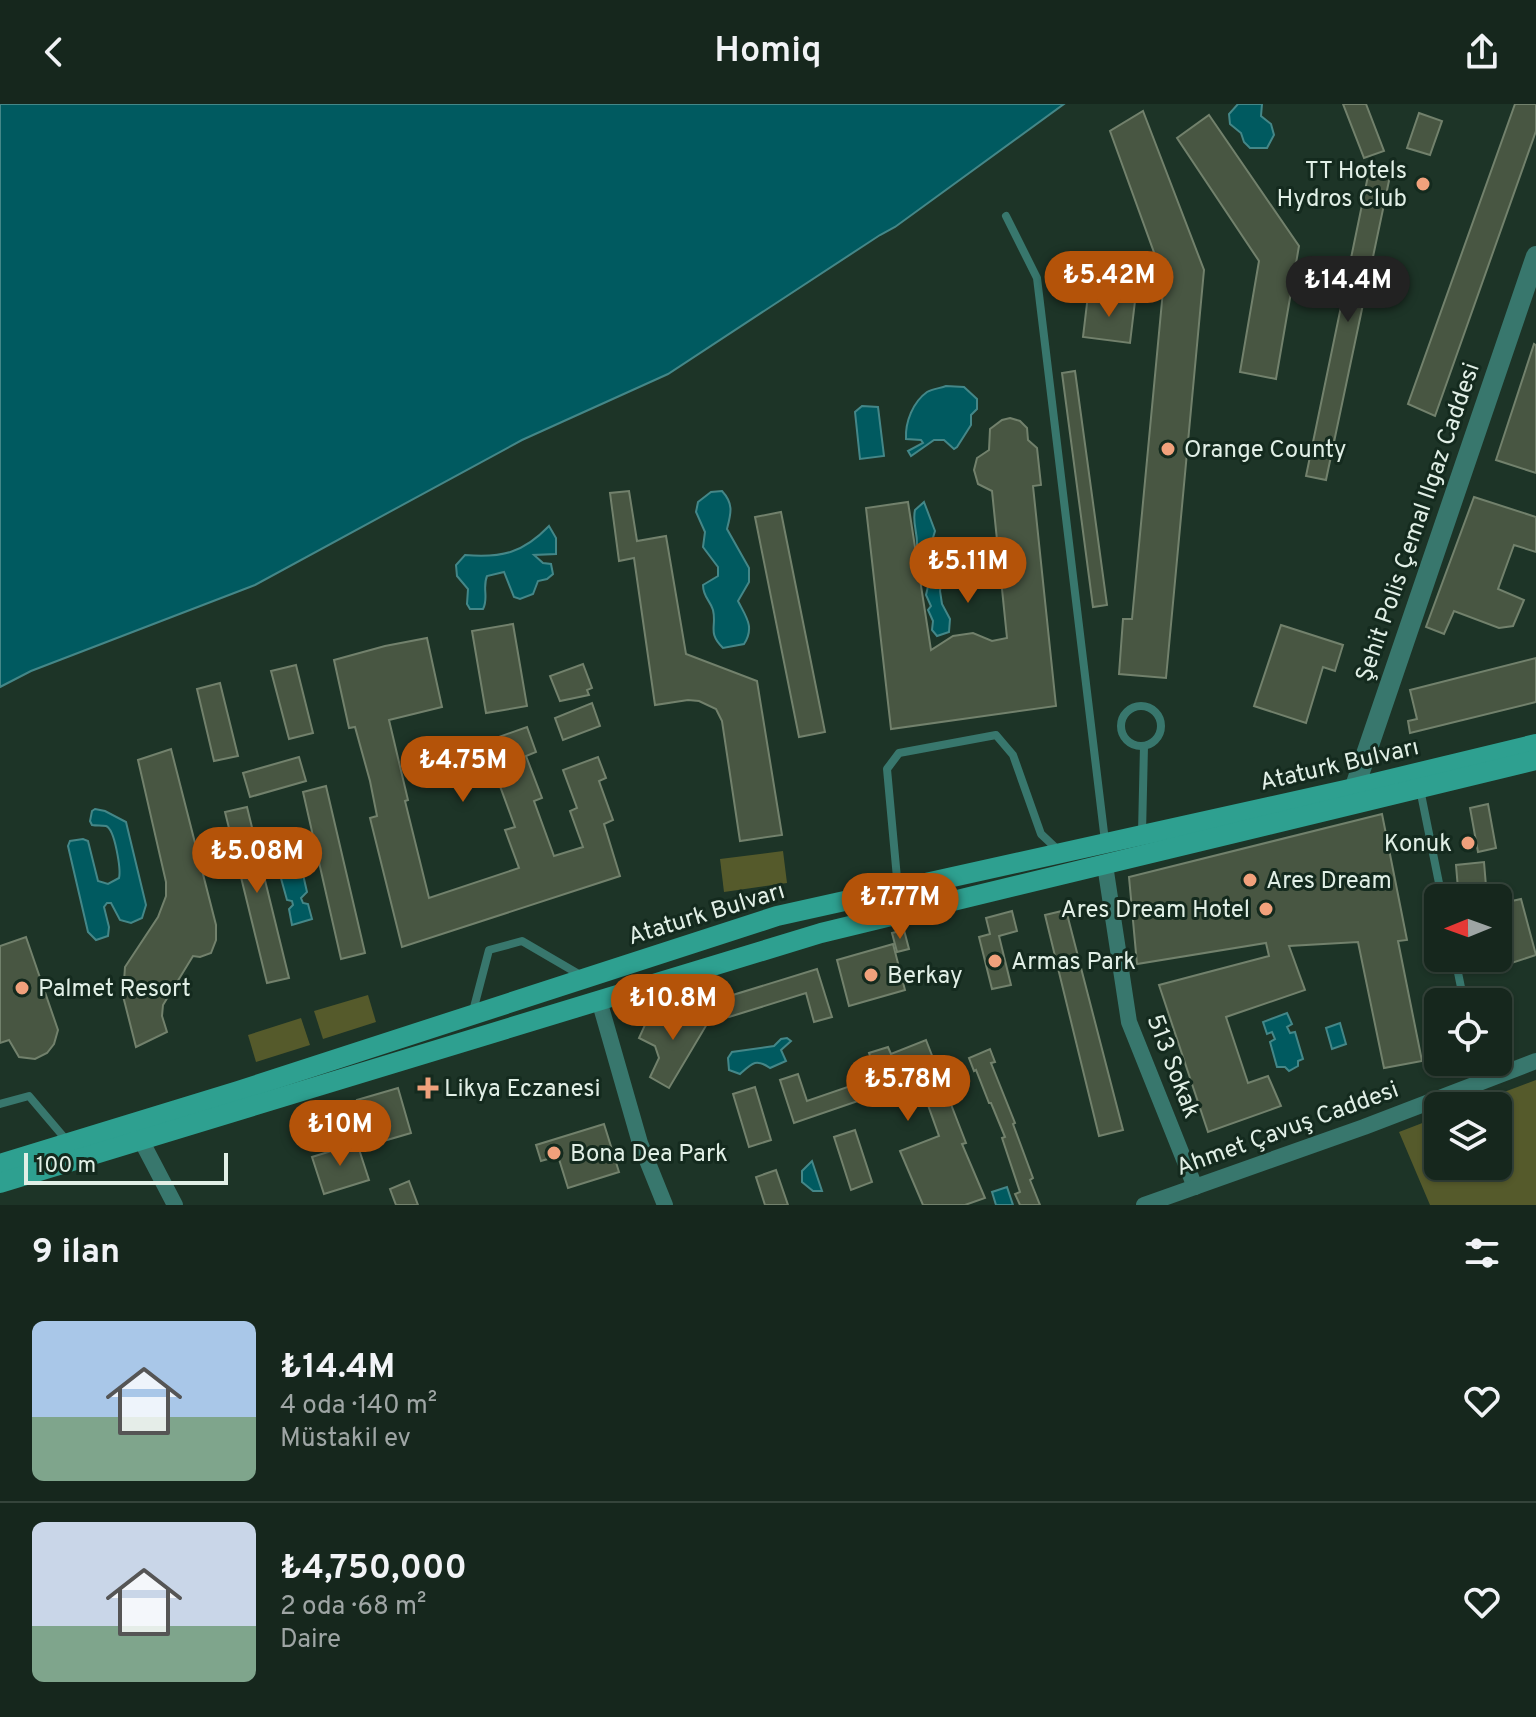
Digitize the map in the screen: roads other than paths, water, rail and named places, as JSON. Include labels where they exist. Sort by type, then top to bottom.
[{"type":"main road","name":"Ataturk Bulvarı","points":[[0,1183],[821,933],[1105,865],[1536,744]]},
{"type":"main road","name":"Ataturk Bulvarı","points":[[0,1164],[777,916],[1142,833],[1420,788],[1536,760]]},
{"type":"street","name":"Şehit Polis Çemal Ilgaz Caddesi","points":[[1351,797],[1536,256]]},
{"type":"street","name":"513 Sokak","points":[[1105,865],[1129,1022],[1195,1187]]},
{"type":"street","points":[[599,1000],[640,1143],[665,1205]]},
{"type":"street","name":"Ahmet Çavuş Caddesi","points":[[1144,1205],[1364,1127],[1536,1061]]},
{"type":"street","points":[[141,1140],[175,1205]]},
{"type":"lane","points":[[1006,216],[1037,278],[1083,644],[1104,842]]},
{"type":"lane","points":[[1142,706],[1155,711],[1161,725],[1157,738],[1144,746],[1131,743],[1122,729],[1122,721],[1128,711],[1142,706]]},
{"type":"lane","points":[[898,889],[887,769],[899,753],[996,735],[1013,755],[1041,834],[1060,852]]},
{"type":"lane","points":[[1142,833],[1144,746]]},
{"type":"lane","points":[[1420,788],[1439,884]]},
{"type":"lane","points":[[471,1015],[489,950],[522,941],[586,978]]},
{"type":"lane","points":[[1479,1076],[1480,1082]]},
{"type":"lane","points":[[0,1104],[29,1096],[69,1143]]},
{"type":"water","points":[[0,104],[1064,104],[895,227],[668,374],[522,440],[255,585],[31,671],[0,687]]},
{"type":"water","points":[[1238,104],[1262,104],[1261,116],[1271,124],[1274,135],[1267,148],[1250,148],[1241,133],[1230,124],[1229,114]]},
{"type":"water","points":[[946,386],[964,387],[977,399],[971,425],[954,449],[944,440],[934,440],[911,456],[908,451],[923,443],[921,440],[906,439],[911,413],[927,392]]},
{"type":"water","points":[[862,406],[878,407],[884,456],[860,459],[855,412]]},
{"type":"water","points":[[722,491],[730,509],[727,529],[749,568],[749,582],[738,601],[748,622],[749,632],[744,644],[723,648],[714,633],[713,610],[703,585],[718,576],[718,567],[703,547],[705,532],[696,512],[698,502],[711,492]]},
{"type":"water","points":[[924,502],[935,531],[930,548],[942,577],[942,604],[950,619],[949,632],[937,636],[932,630],[933,621],[928,610],[931,606],[926,595],[929,582],[921,565],[922,553],[917,547],[915,510]]},
{"type":"water","points":[[549,526],[556,538],[556,554],[534,555],[543,563],[551,564],[553,574],[538,581],[533,594],[520,599],[514,597],[504,572],[487,576],[483,609],[470,609],[467,604],[468,589],[457,576],[456,565],[465,555],[490,556],[511,552],[530,542]]},
{"type":"water","points":[[95,809],[126,822],[146,905],[142,918],[131,923],[120,920],[111,903],[107,903],[104,907],[108,936],[96,940],[88,932],[68,846],[70,841],[88,841],[98,881],[108,884],[119,878],[112,834],[106,826],[92,825],[90,821]]},
{"type":"water","points":[[299,857],[307,892],[301,898],[303,903],[308,904],[312,919],[292,925],[289,909],[293,905],[292,901],[287,900],[277,864]]},
{"type":"water","points":[[1287,1013],[1292,1024],[1287,1027],[1290,1033],[1295,1032],[1303,1059],[1289,1071],[1285,1067],[1277,1067],[1270,1042],[1275,1039],[1272,1032],[1267,1034],[1263,1022]]},
{"type":"water","points":[[1340,1023],[1346,1044],[1332,1049],[1326,1028]]},
{"type":"water","points":[[787,1038],[791,1041],[781,1050],[786,1061],[770,1068],[754,1063],[740,1074],[729,1070],[728,1058],[732,1052],[774,1046]]},
{"type":"water","points":[[812,1161],[822,1191],[813,1191],[802,1182],[802,1171]]},
{"type":"water","points":[[1007,1187],[1013,1205],[996,1205],[992,1192]]},
{"type":"place","name":"TT Hotels Hydros Club","points":[[1423,184]]},
{"type":"place","name":"Orange County","points":[[1168,449]]},
{"type":"place","name":"Konuk","points":[[1468,843]]},
{"type":"place","name":"Ares Dream","points":[[1250,880]]},
{"type":"place","name":"Ares Dream Hotel","points":[[1266,909]]},
{"type":"place","name":"Armas Park","points":[[995,961]]},
{"type":"place","name":"Berkay","points":[[871,975]]},
{"type":"place","name":"Palmet Resort","points":[[22,988]]},
{"type":"place","name":"Likya Eczanesi","points":[[428,1088]]},
{"type":"place","name":"Bona Dea Park","points":[[554,1153]]}]
